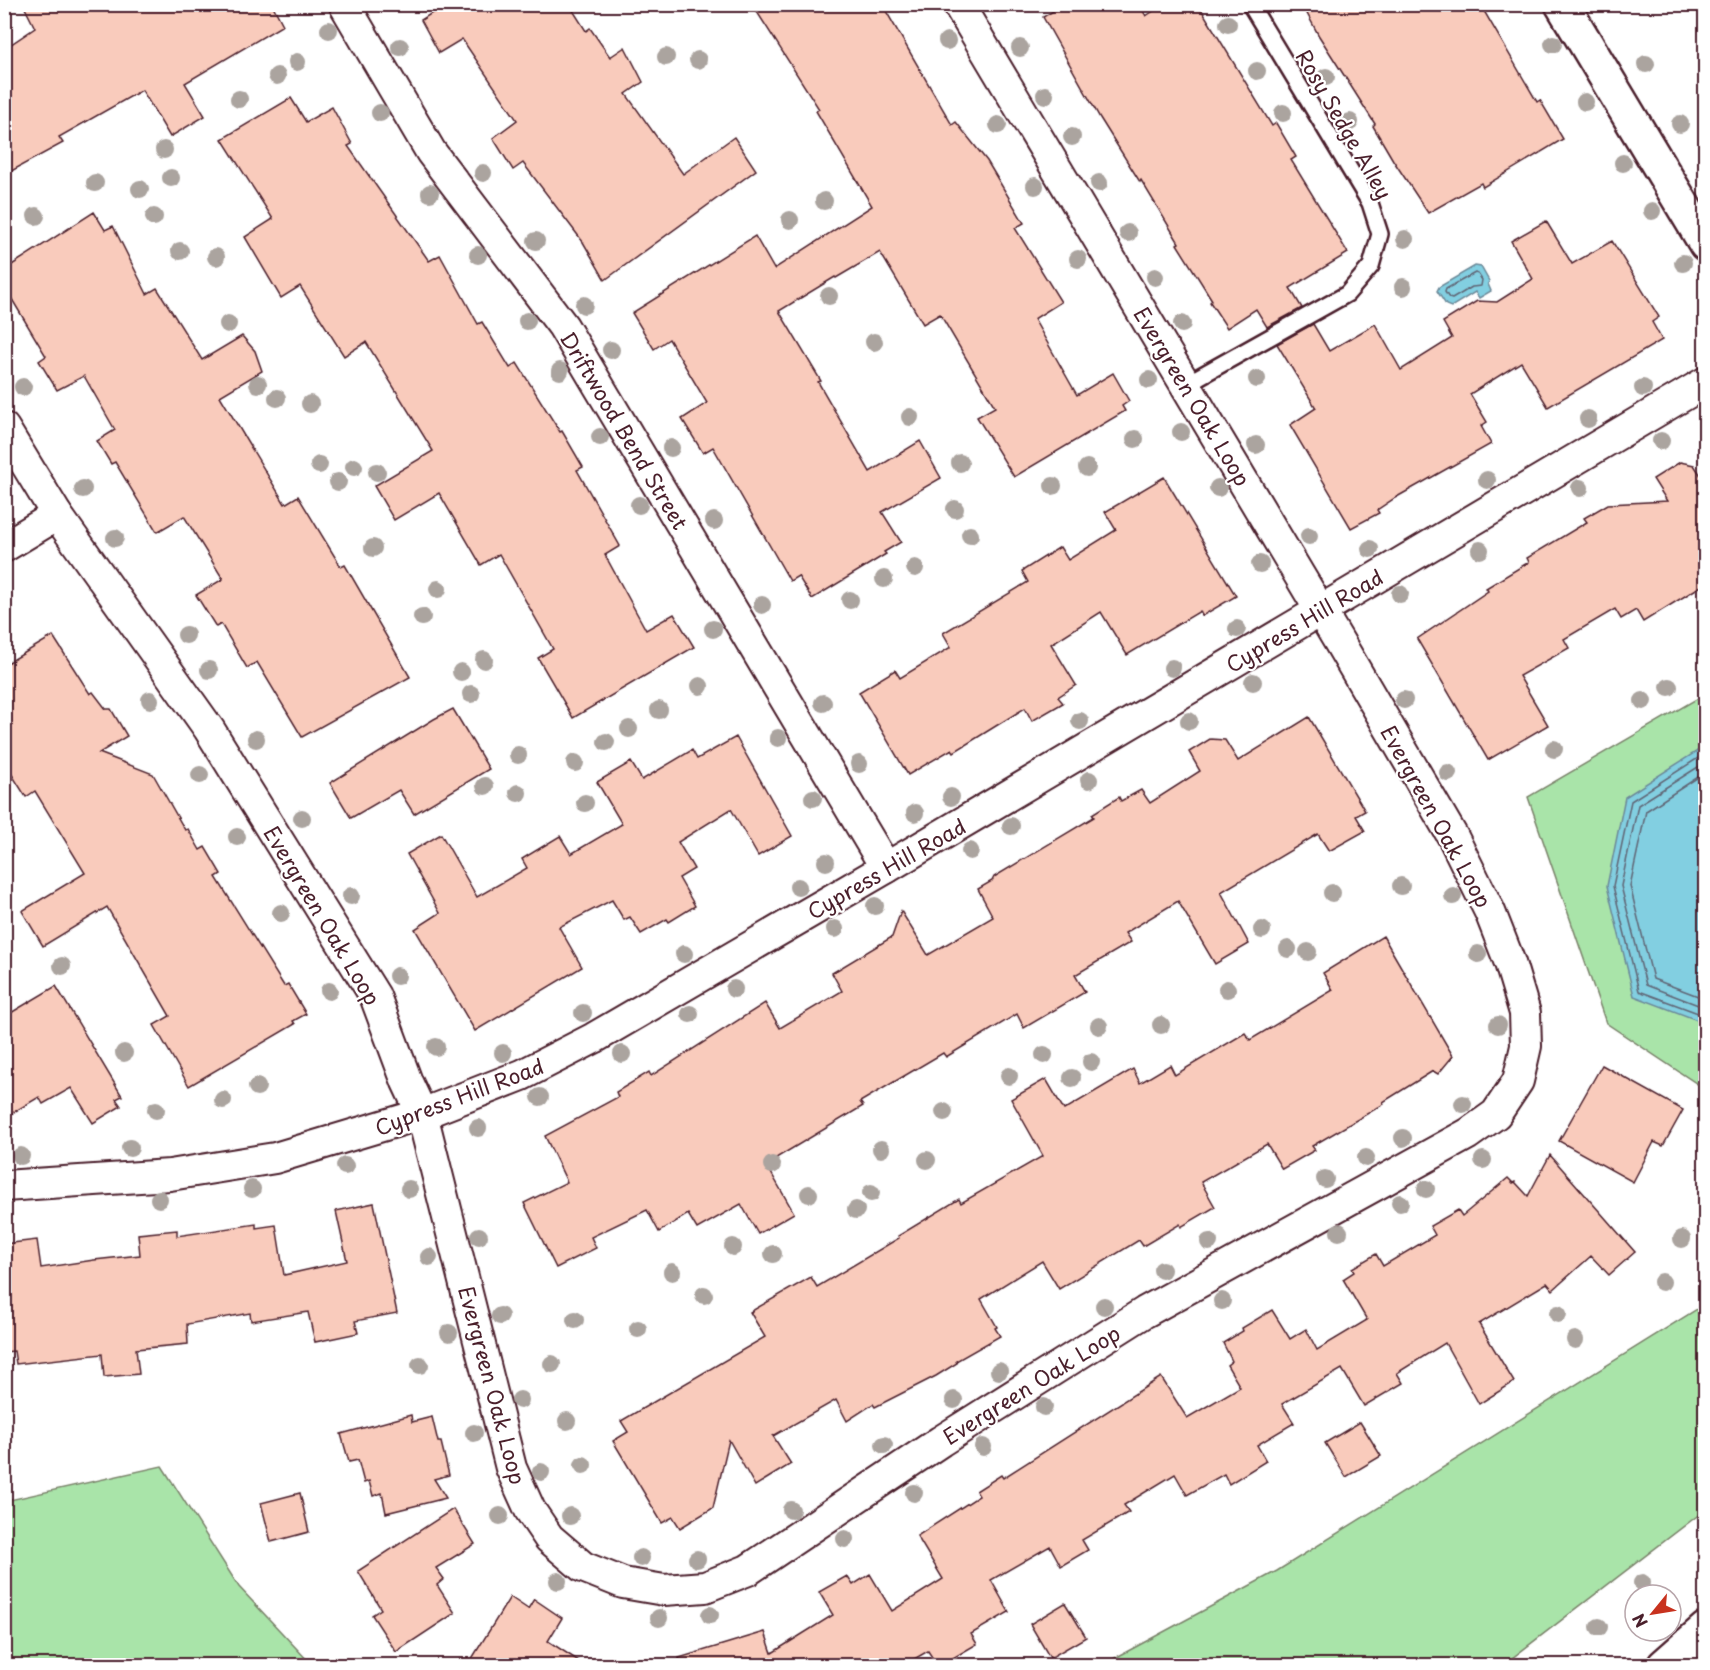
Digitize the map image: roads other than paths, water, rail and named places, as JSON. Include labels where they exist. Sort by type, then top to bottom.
[{"type":"street","name":"Driftwood Bend Street","points":[[344,4],[431,152],[563,326],[886,868]]},
{"type":"street","name":"Evergreen Oak Loop","points":[[4,428],[57,515],[209,729],[375,996],[407,1082],[422,1114],[511,1468],[530,1510],[549,1538],[583,1567],[623,1583],[664,1590],[705,1587],[748,1570],[941,1441],[1145,1312],[1468,1134],[1496,1114],[1518,1081],[1526,1046],[1525,1013],[1510,963],[1490,912],[1453,837],[1186,384],[958,4]]},
{"type":"street","points":[[1562,4],[1706,244]]},
{"type":"street","name":"Cypress Hill Road","points":[[4,1186],[170,1175],[275,1158],[422,1114],[522,1075],[594,1038],[886,868],[1706,382]]},
{"type":"street","points":[[4,547],[57,515]]},
{"type":"street","points":[[1664,1665],[1706,1629]]},
{"type":"lane","name":"Rosy Sedge Alley","points":[[1186,384],[1347,294],[1371,266],[1380,234],[1370,203],[1250,4]]},
{"type":"water","points":[[1475,266],[1481,267],[1489,281],[1491,291],[1479,298],[1475,292],[1451,307],[1446,305],[1437,291],[1439,287]]},
{"type":"water","points":[[1705,746],[1705,1023],[1634,996],[1607,886],[1625,797]]}]
